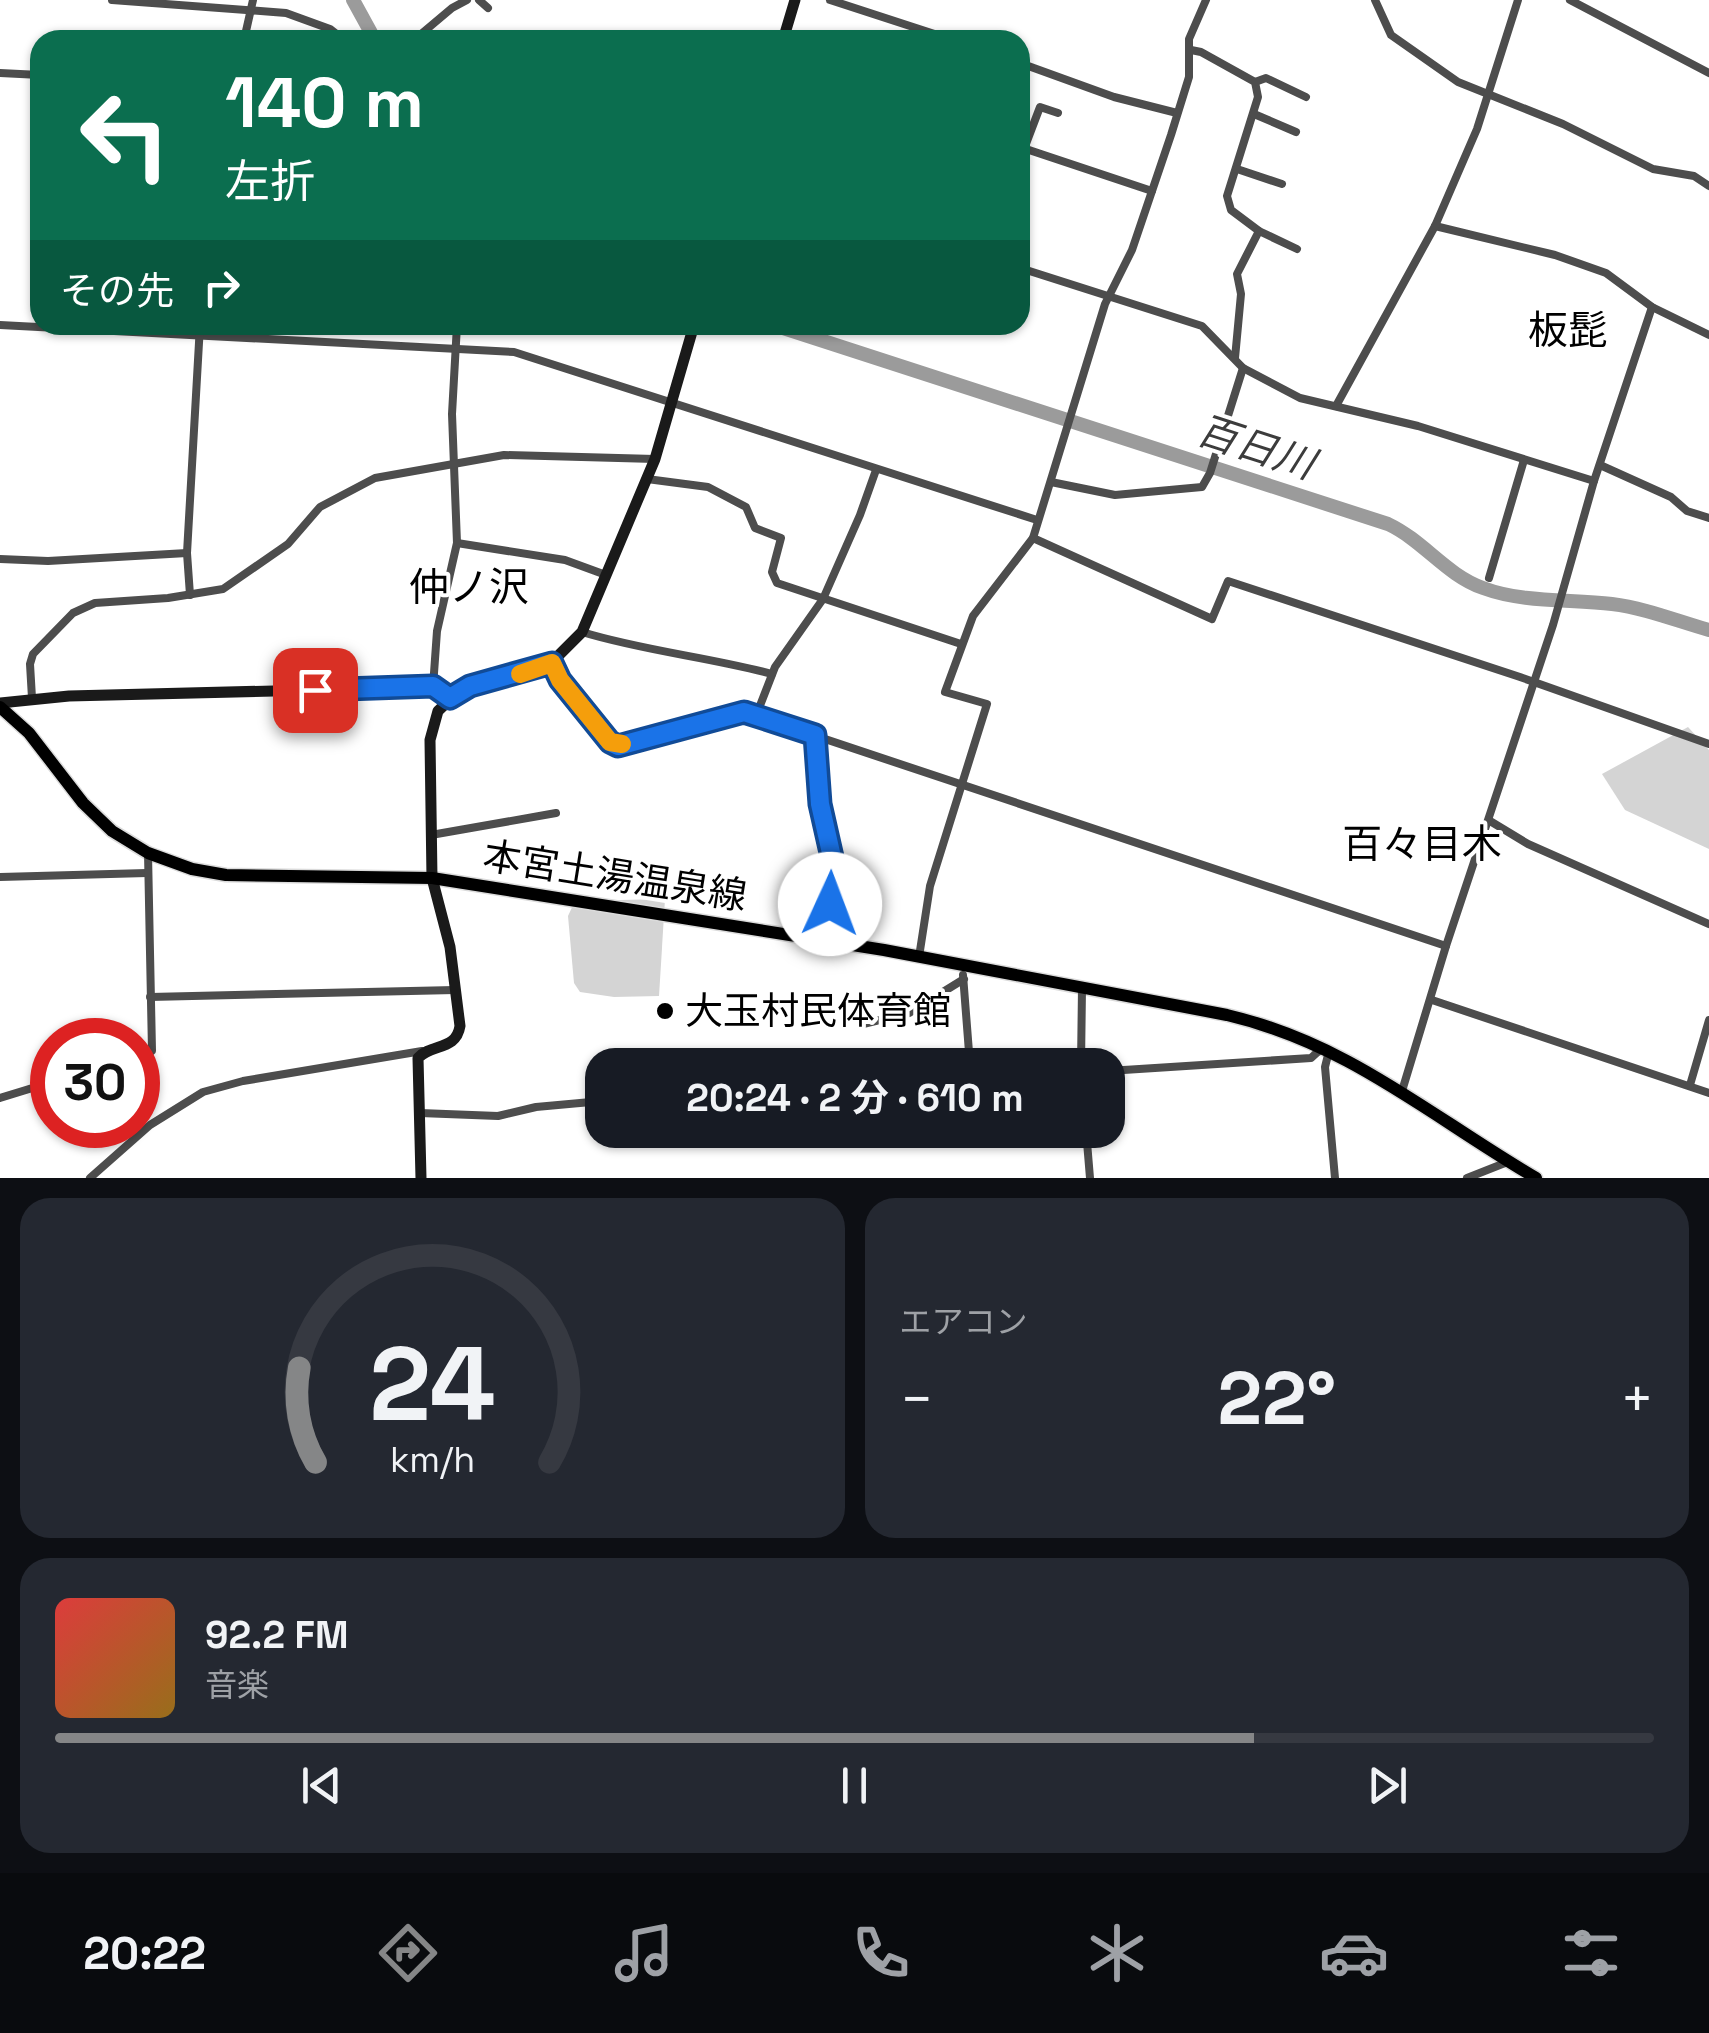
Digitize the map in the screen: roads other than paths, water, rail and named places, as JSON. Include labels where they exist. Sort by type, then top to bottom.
[{"type":"main road","name":"本宮土湯温泉線","points":[[0,705],[29,733],[97,818],[148,853],[173,864],[226,875],[432,878],[827,940],[919,957],[964,972],[1082,988],[1273,1026],[1326,1049],[1402,1091],[1536,1178]]},
{"type":"street","points":[[112,0],[286,13],[321,30]]},
{"type":"street","points":[[247,30],[252,0]]},
{"type":"street","points":[[426,30],[468,0]]},
{"type":"street","points":[[479,0],[488,8]]},
{"type":"street","points":[[786,30],[796,0]]},
{"type":"street","points":[[830,0],[922,30]]},
{"type":"street","points":[[919,957],[930,886],[987,704],[945,692],[960,644],[987,594],[1034,538],[1036,520],[1108,297],[1132,250],[1189,77],[1190,39],[1206,0]]},
{"type":"street","points":[[1375,0],[1391,35],[1458,82],[1563,124],[1654,169],[1694,176],[1709,186]]},
{"type":"street","points":[[1336,406],[1435,226],[1477,129],[1518,0]]},
{"type":"street","points":[[1570,0],[1709,74]]},
{"type":"street","points":[[1191,50],[1255,82],[1266,78],[1306,97]]},
{"type":"street","points":[[1030,67],[1114,97],[1177,113]]},
{"type":"street","points":[[0,74],[30,75]]},
{"type":"street","points":[[1255,82],[1258,97],[1227,196],[1228,204],[1259,231],[1298,249]]},
{"type":"street","points":[[1030,130],[1040,108],[1058,113]]},
{"type":"street","points":[[1254,114],[1296,132]]},
{"type":"street","points":[[1030,151],[1152,191]]},
{"type":"street","points":[[1236,169],[1282,184]]},
{"type":"street","points":[[1435,226],[1555,255],[1606,273],[1652,307],[1709,334]]},
{"type":"street","points":[[1235,358],[1241,294],[1236,274],[1259,231]]},
{"type":"street","points":[[1030,271],[1202,326],[1243,368],[1300,398],[1418,426],[1594,481]]},
{"type":"street","points":[[1402,1091],[1652,307]]},
{"type":"street","points":[[0,325],[30,326]]},
{"type":"street","points":[[190,595],[188,554],[200,335]]},
{"type":"street","points":[[271,335],[514,352],[1036,520]]},
{"type":"street","points":[[433,686],[437,631],[457,543],[452,414],[457,335]]},
{"type":"street","points":[[90,1178],[150,1125],[202,1092],[243,1081],[428,1050],[448,1045],[458,1037],[450,947],[432,878],[430,740],[438,711],[470,686],[552,663],[582,632],[648,479],[691,335]]},
{"type":"street","points":[[1051,482],[1115,496],[1202,487],[1214,462],[1243,368]]},
{"type":"street","points":[[32,698],[33,654],[74,613],[96,603],[223,589],[288,544],[320,506],[376,478],[504,456],[655,459]]},
{"type":"street","points":[[1489,578],[1524,460]]},
{"type":"street","points":[[1600,465],[1671,497],[1687,511],[1709,518]]},
{"type":"street","points":[[756,716],[772,674],[823,599],[876,470]]},
{"type":"street","points":[[648,479],[704,486],[743,504],[755,528],[781,538],[772,572],[777,584],[960,644]]},
{"type":"street","points":[[1034,538],[1212,619],[1228,581],[1709,744]]},
{"type":"street","points":[[457,543],[565,560],[606,575]]},
{"type":"street","points":[[0,560],[188,554]]},
{"type":"street","points":[[582,632],[629,646],[715,658],[772,674]]},
{"type":"street","points":[[552,663],[560,680],[610,742],[618,746],[744,712],[1446,946]]},
{"type":"street","points":[[0,705],[32,698],[433,686],[450,698]]},
{"type":"street","points":[[815,735],[820,804],[834,866],[827,940]]},
{"type":"street","points":[[432,834],[556,813]]},
{"type":"street","points":[[1490,821],[1528,844],[1709,924]]},
{"type":"street","points":[[148,853],[151,1018]]},
{"type":"street","points":[[0,878],[147,873]]},
{"type":"street","points":[[863,1024],[910,1013],[964,972]]},
{"type":"street","points":[[964,972],[969,1048]]},
{"type":"street","points":[[1082,988],[1082,1048]]},
{"type":"street","points":[[150,998],[455,990]]},
{"type":"street","points":[[1432,1000],[1709,1092]]},
{"type":"street","points":[[1690,1085],[1709,1020]]},
{"type":"street","points":[[1125,1070],[1311,1058],[1326,1049]]},
{"type":"street","points":[[1326,1049],[1334,1178]]},
{"type":"street","points":[[421,1178],[417,1062],[428,1050]]},
{"type":"street","points":[[0,1098],[30,1089]]},
{"type":"street","points":[[420,1113],[498,1116],[536,1107],[585,1103]]},
{"type":"street","points":[[1088,1148],[1090,1178]]},
{"type":"street","points":[[1467,1178],[1510,1161]]},
{"type":"waterway","name":"百日川","points":[[353,0],[370,30]]},
{"type":"waterway","name":"百日川","points":[[805,335],[1388,524],[1458,575],[1498,593],[1624,606],[1709,630]]},
{"type":"place","name":"大玉村民体育館","points":[[665,1011]]},
{"type":"district","name":"板髭","points":[[1568,330]]},
{"type":"district","name":"仲ノ沢","points":[[469,587]]},
{"type":"district","name":"百々目木","points":[[1422,844]]}]
